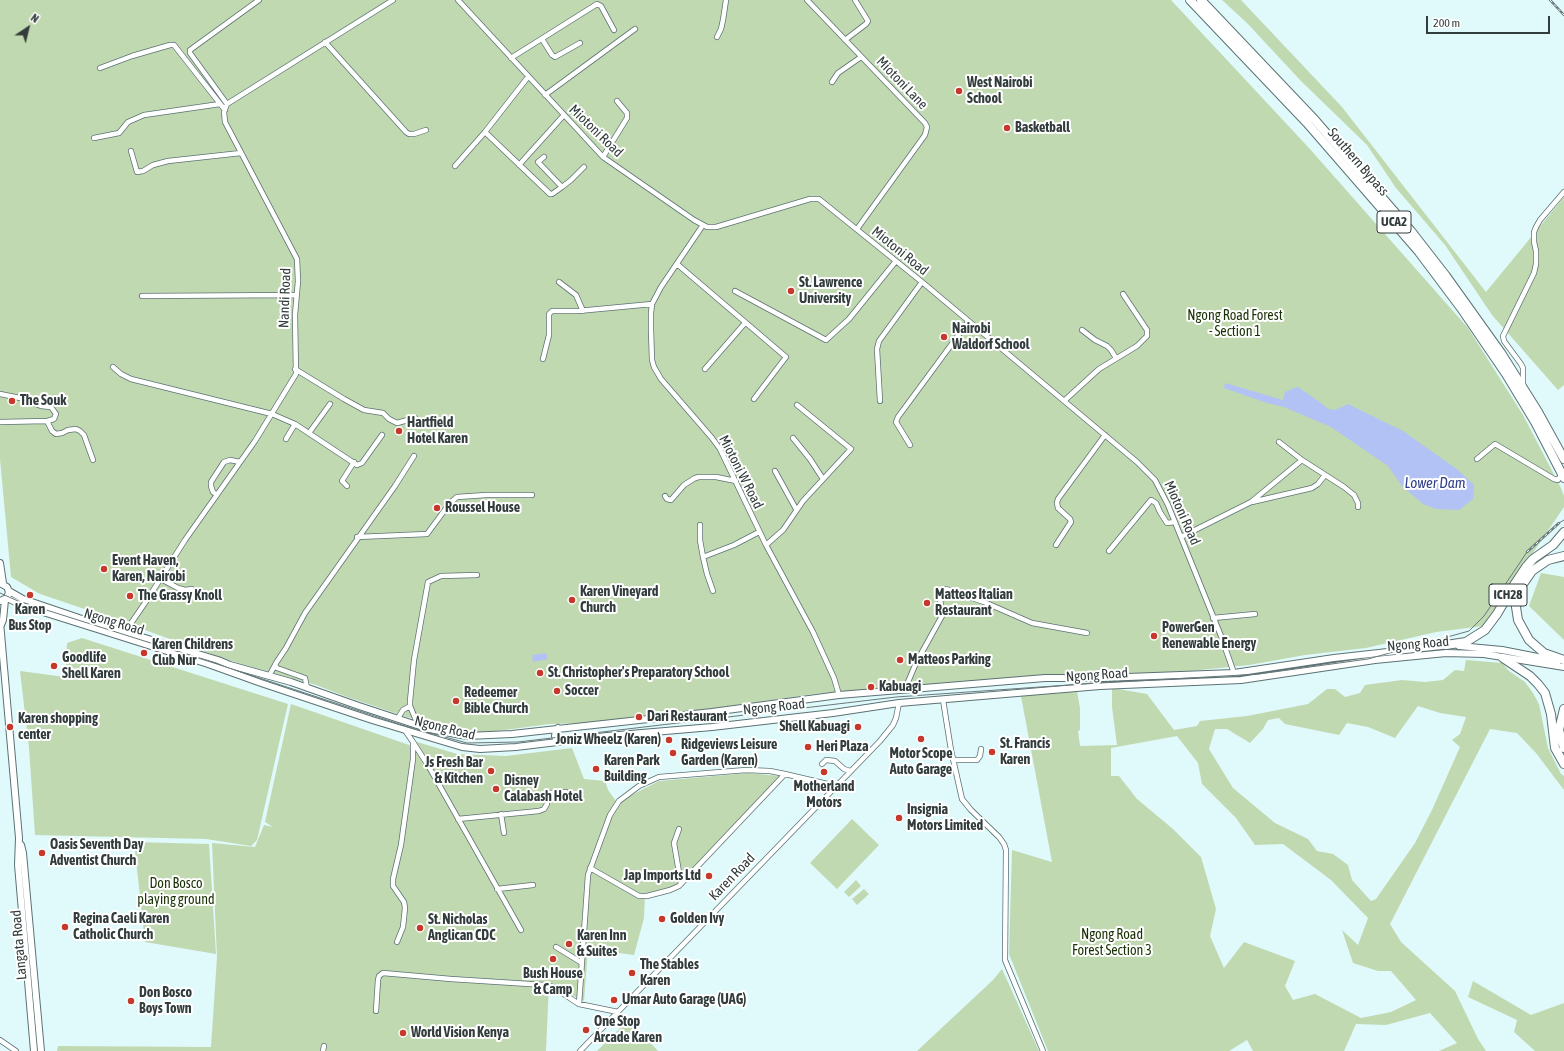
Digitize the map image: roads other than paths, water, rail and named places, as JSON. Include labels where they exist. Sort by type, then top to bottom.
[{"type":"highway","name":"Southern Bypass","points":[[1190,0],[1307,123],[1419,252],[1461,308],[1506,374],[1535,422],[1563,475]]},
{"type":"highway","name":"Southern Bypass","points":[[1201,0],[1315,120],[1402,220],[1482,324],[1523,388],[1564,459]]},
{"type":"highway","name":"ICH28","points":[[1446,645],[1466,642],[1485,630],[1497,614],[1526,567],[1533,559],[1553,545],[1564,532]]},
{"type":"highway","points":[[1564,556],[1548,560],[1532,571],[1521,587],[1516,608],[1518,620],[1528,640],[1544,653],[1564,660]]},
{"type":"highway","points":[[1502,658],[1530,676],[1545,694],[1551,714],[1556,748],[1564,764]]},
{"type":"highway","points":[[1564,709],[1559,730],[1564,748]]},
{"type":"main road","points":[[0,563],[1,583],[8,587],[9,591]]},
{"type":"main road","name":"Ngong Road","points":[[9,591],[23,599],[307,688],[418,725],[467,736],[714,712],[839,695],[1045,678],[1101,678],[1234,673],[1334,658],[1446,645],[1472,646],[1502,650],[1549,660],[1564,660]]},
{"type":"main road","name":"Langata Road","points":[[9,591],[4,600],[3,620],[0,624],[19,838],[18,865],[34,1051]]},
{"type":"main road","name":"Ngong Road","points":[[4,600],[228,671],[372,720],[462,747],[480,749],[712,727],[833,713],[899,703],[1100,686],[1241,680],[1375,660],[1446,653],[1470,653],[1564,667]]},
{"type":"main road","points":[[1012,681],[1017,686],[1015,693]]},
{"type":"main road","points":[[558,728],[555,736],[563,742]]},
{"type":"main road","points":[[527,731],[532,732],[537,738],[534,743],[530,745]]},
{"type":"main road","name":"Langata Road","points":[[19,838],[23,853],[41,1051]]},
{"type":"street","points":[[259,0],[190,50],[190,53],[227,104],[393,0]]},
{"type":"street","name":"Miotoni Road","points":[[458,0],[603,157],[703,225],[712,228],[814,198],[821,200],[922,282],[1137,462],[1154,480],[1175,522],[1214,618],[1234,673]]},
{"type":"street","points":[[716,37],[721,29],[726,0]]},
{"type":"street","name":"Miotoni Lane","points":[[807,0],[925,123],[927,127],[925,135],[857,229]]},
{"type":"street","points":[[845,40],[868,21],[855,0]]},
{"type":"street","points":[[511,58],[597,4],[601,6],[614,30]]},
{"type":"street","points":[[545,95],[635,29]]},
{"type":"street","points":[[542,39],[552,55],[555,57],[580,43]]},
{"type":"street","points":[[325,42],[406,132],[409,134],[414,134],[426,130]]},
{"type":"street","points":[[100,68],[132,56],[174,45],[225,110]]},
{"type":"street","points":[[832,82],[838,74],[861,57]]},
{"type":"street","points":[[455,166],[485,132],[528,77]]},
{"type":"street","points":[[603,157],[627,118],[627,113],[617,101]]},
{"type":"street","points":[[94,138],[119,133],[128,122],[144,115],[220,104]]},
{"type":"street","name":"Nandi Road","points":[[125,632],[161,579],[185,540],[272,414],[296,374],[297,259],[224,122],[224,112],[227,104]]},
{"type":"street","points":[[519,165],[564,115]]},
{"type":"street","points":[[485,132],[550,194],[571,180],[584,167]]},
{"type":"street","points":[[131,151],[137,172],[143,171],[153,165],[168,161],[241,154]]},
{"type":"street","points":[[544,157],[538,162],[562,187]]},
{"type":"street","points":[[1523,388],[1523,368],[1504,341],[1503,336],[1534,274],[1536,251],[1534,232],[1536,227],[1540,220],[1564,192]]},
{"type":"street","name":"Miotoni W Road","points":[[703,225],[661,287],[652,304],[651,330],[652,360],[654,367],[661,379],[717,444],[736,481],[759,532],[813,632],[834,678],[839,695]]},
{"type":"street","points":[[735,290],[826,340],[849,319],[896,261]]},
{"type":"street","points":[[677,264],[786,357],[754,399]]},
{"type":"street","points":[[558,282],[576,295],[583,311]]},
{"type":"street","points":[[880,401],[877,349],[879,341],[922,282]]},
{"type":"street","points":[[1064,401],[1091,376],[1144,340],[1148,333],[1123,294]]},
{"type":"street","points":[[142,296],[296,295]]},
{"type":"street","points":[[543,359],[550,335],[550,313],[652,304]]},
{"type":"street","points":[[910,445],[896,420],[968,322]]},
{"type":"street","points":[[705,369],[745,323]]},
{"type":"street","points":[[1082,330],[1095,340],[1107,346],[1116,358]]},
{"type":"street","points":[[113,367],[121,374],[131,379],[272,414],[295,424],[360,465],[382,435]]},
{"type":"street","points":[[295,369],[364,410],[383,413],[389,419],[397,423],[415,418]]},
{"type":"street","points":[[0,394],[20,398],[40,406],[50,407],[56,414],[54,419],[47,421],[0,422]]},
{"type":"street","points":[[310,433],[330,404]]},
{"type":"street","points":[[766,545],[783,530],[796,509],[851,449],[797,404]]},
{"type":"street","points":[[47,421],[52,431],[56,434],[68,430],[76,429],[80,431],[84,435],[93,460]]},
{"type":"street","points":[[286,439],[295,424]]},
{"type":"street","points":[[1056,545],[1071,522],[1070,519],[1058,508],[1058,499],[1105,435]]},
{"type":"street","points":[[793,438],[810,459],[823,479]]},
{"type":"street","points":[[1279,442],[1302,460],[1354,495],[1358,503],[1358,507]]},
{"type":"street","points":[[1477,459],[1496,444],[1556,480],[1563,475]]},
{"type":"street","points":[[269,676],[305,612],[395,486],[414,456]]},
{"type":"street","points":[[217,495],[213,492],[211,482],[224,462],[230,460],[240,462]]},
{"type":"street","points":[[1181,537],[1251,502],[1302,460]]},
{"type":"street","points":[[347,486],[342,481],[354,462]]},
{"type":"street","points":[[775,471],[796,509]]},
{"type":"street","points":[[1251,502],[1267,500],[1312,488],[1326,475]]},
{"type":"street","points":[[665,496],[667,499],[671,500],[684,485],[695,478],[716,477],[736,481]]},
{"type":"street","points":[[357,538],[427,534],[450,503],[457,497],[486,495],[532,495]]},
{"type":"street","points":[[1109,551],[1151,500],[1156,503],[1167,523],[1175,522]]},
{"type":"street","points":[[700,525],[700,540],[703,557],[713,591]]},
{"type":"street","points":[[703,557],[734,545],[759,532]]},
{"type":"street","points":[[418,725],[410,706],[414,660],[428,582],[441,576],[476,575]]},
{"type":"street","points":[[161,579],[178,588],[192,589]]},
{"type":"street","points":[[907,690],[908,682],[916,663],[942,616],[940,598],[946,589],[984,602],[1032,623],[1087,633]]},
{"type":"street","points":[[1214,618],[1255,614]]},
{"type":"street","points":[[275,665],[280,669],[305,678],[307,688]]},
{"type":"street","points":[[943,700],[951,750],[962,799],[1004,844],[1006,854],[1005,960],[1043,1051]]},
{"type":"street","name":"Karen Road","points":[[580,1051],[893,725],[899,703]]},
{"type":"street","points":[[398,718],[403,710],[410,706]]},
{"type":"street","points":[[404,729],[429,767],[521,930]]},
{"type":"street","points":[[397,942],[403,927],[405,908],[404,902],[393,886],[393,879],[400,845],[413,758],[413,742]]},
{"type":"street","points":[[954,760],[977,760],[980,756],[981,749]]},
{"type":"street","points":[[822,764],[826,760],[832,760],[837,762],[844,770],[850,771]]},
{"type":"street","points":[[579,1004],[586,889],[590,868],[613,809],[626,795],[653,778],[746,770],[770,771],[836,786]]},
{"type":"street","points":[[590,868],[632,893],[642,896],[670,890],[681,884],[785,774]]},
{"type":"street","points":[[458,819],[539,811],[546,806],[546,796],[548,793],[566,792]]},
{"type":"street","points":[[501,814],[504,833]]},
{"type":"street","points":[[679,829],[674,843],[681,884]]},
{"type":"street","points":[[497,889],[533,885]]},
{"type":"street","points":[[556,947],[582,963]]},
{"type":"street","points":[[376,1010],[378,980],[379,976],[383,973],[545,985],[553,987],[579,1004],[618,1012]]},
{"type":"street","points":[[0,1040],[16,1051]]},
{"type":"water","name":"Lower Dam","points":[[1225,383],[1283,400],[1285,392],[1298,387],[1328,409],[1335,410],[1348,404],[1403,431],[1458,470],[1474,485],[1473,499],[1459,510],[1436,509],[1423,504],[1402,486],[1388,466],[1331,427],[1284,407],[1267,403],[1224,388]]},
{"type":"water","points":[[546,653],[548,659],[533,662],[532,655]]},
{"type":"tram line","points":[[1559,523],[1564,520]]},
{"type":"tram line","points":[[0,593],[18,601],[217,664],[405,726],[467,743],[518,742],[896,697],[1259,674],[1368,659],[1469,631],[1484,616],[1527,552]]},
{"type":"railway","points":[[1550,0],[1564,15]]},
{"type":"railway","points":[[1527,552],[1559,523]]},
{"type":"place","name":"West Nairobi School","points":[[959,91]]},
{"type":"place","name":"Basketball","points":[[1007,128]]},
{"type":"place","name":"St. Lawrence University","points":[[791,291]]},
{"type":"place","name":"Nairobi Waldorf School","points":[[944,337]]},
{"type":"place","name":"The Souk","points":[[12,401]]},
{"type":"place","name":"Hartfield Hotel Karen","points":[[399,431]]},
{"type":"place","name":"Roussel House","points":[[437,508]]},
{"type":"place","name":"Event Haven, Karen, Nairobi","points":[[104,569]]},
{"type":"place","name":"Karen Bus Stop","points":[[30,595]]},
{"type":"place","name":"The Grassy Knoll","points":[[130,596]]},
{"type":"place","name":"Karen Vineyard Church","points":[[572,600]]},
{"type":"place","name":"Matteos Italian Restaurant","points":[[927,603]]},
{"type":"place","name":"PowerGen Renewable Energy","points":[[1154,636]]},
{"type":"place","name":"Karen Childrens Club Nur","points":[[144,653]]},
{"type":"place","name":"Matteos Parking","points":[[900,660]]},
{"type":"place","name":"Goodlife Shell Karen","points":[[54,666]]},
{"type":"place","name":"St. Christopher's Preparatory School","points":[[540,673]]},
{"type":"place","name":"Kabuagi","points":[[871,687]]},
{"type":"place","name":"Soccer","points":[[557,691]]},
{"type":"place","name":"Redeemer Bible Church","points":[[456,701]]},
{"type":"place","name":"Dari Restaurant","points":[[639,717]]},
{"type":"place","name":"Karen shopping center","points":[[10,727]]},
{"type":"place","name":"Shell Kabuagi","points":[[858,727]]},
{"type":"place","name":"Motor Scope Auto Garage","points":[[921,739]]},
{"type":"place","name":"Joniz Wheelz (Karen)","points":[[669,740]]},
{"type":"place","name":"Heri Plaza","points":[[808,747]]},
{"type":"place","name":"St. Francis Karen","points":[[992,752]]},
{"type":"place","name":"Ridgeviews Leisure Garden (Karen)","points":[[673,753]]},
{"type":"place","name":"Karen Park Building","points":[[596,769]]},
{"type":"place","name":"Js Fresh Bar & Kitchen","points":[[491,771]]},
{"type":"place","name":"Motherland Motors","points":[[824,772]]},
{"type":"place","name":"Disney Calabash Hotel","points":[[496,789]]},
{"type":"place","name":"Insignia Motors Limited","points":[[899,818]]},
{"type":"place","name":"Oasis Seventh Day Adventist Church","points":[[42,853]]},
{"type":"place","name":"Jap Imports Ltd","points":[[709,876]]},
{"type":"place","name":"Golden Ivy","points":[[662,919]]},
{"type":"place","name":"Regina Caeli Karen Catholic Church","points":[[65,927]]},
{"type":"place","name":"St. Nicholas Anglican CDC","points":[[420,928]]},
{"type":"place","name":"Karen Inn & Suites","points":[[569,944]]},
{"type":"place","name":"Bush House & Camp","points":[[553,959]]},
{"type":"place","name":"The Stables Karen","points":[[632,973]]},
{"type":"place","name":"Umar Auto Garage (UAG)","points":[[614,1000]]},
{"type":"place","name":"Don Bosco Boys Town","points":[[131,1001]]},
{"type":"place","name":"One Stop Arcade Karen","points":[[586,1030]]},
{"type":"place","name":"World Vision Kenya","points":[[403,1033]]},
{"type":"park label","name":"Ngong Road Forest - Section 1","points":[[1235,324]]},
{"type":"park label","name":"Don Bosco playing ground","points":[[176,892]]},
{"type":"park label","name":"Ngong Road Forest Section 3","points":[[1112,944]]}]
